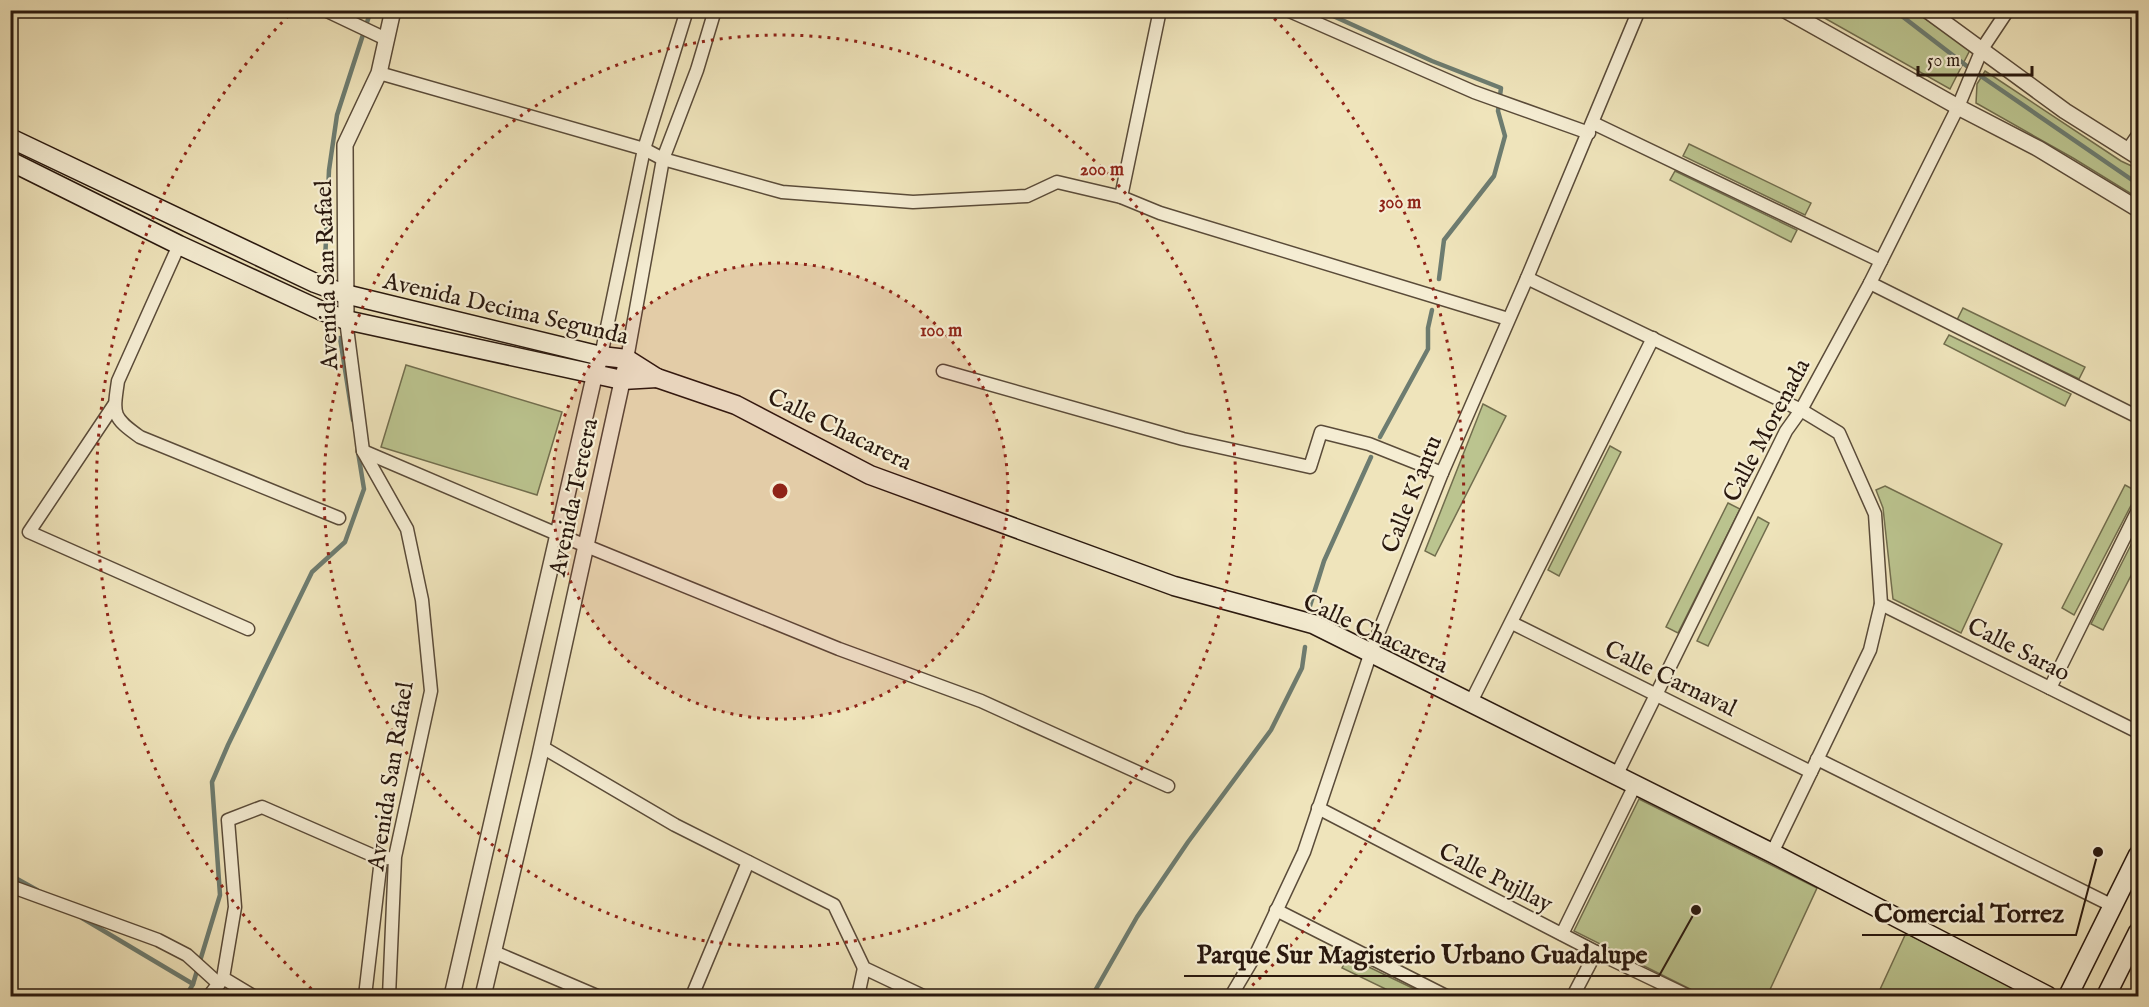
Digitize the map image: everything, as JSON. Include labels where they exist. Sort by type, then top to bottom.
[{"type":"main road","name":"Avenida Decima Segunda","points":[[10,138],[315,283],[345,294],[601,356],[627,358],[657,378]]},
{"type":"main road","name":"Avenida Decima Segunda","points":[[10,161],[179,245],[346,320],[622,380],[657,378]]},
{"type":"main road","name":"Calle Chacarera","points":[[657,378],[746,410],[870,475],[1173,586],[1312,624],[1772,853],[2048,996]]},
{"type":"main road","points":[[2068,996],[2139,855]]},
{"type":"main road","points":[[2106,996],[2139,932]]},
{"type":"street","points":[[324,10],[386,39]]},
{"type":"street","name":"Avenida San Rafael","points":[[389,996],[395,857],[431,691],[422,600],[407,529],[363,451],[346,320],[345,146],[379,73],[393,10]]},
{"type":"street","name":"Avenida Tercera","points":[[452,996],[557,534],[601,356],[644,149],[687,10]]},
{"type":"street","name":"Avenida Tercera","points":[[483,996],[542,747],[627,358],[663,159],[697,70],[715,10]]},
{"type":"street","points":[[1121,197],[1160,10]]},
{"type":"street","points":[[1287,10],[1474,92],[1591,128],[1881,261]]},
{"type":"street","name":"Calle K'antu","points":[[1231,996],[1257,952],[1304,852],[1371,652],[1442,473],[1591,128],[1639,10]]},
{"type":"street","points":[[1785,10],[1958,107],[2039,149],[2139,209]]},
{"type":"street","points":[[1927,10],[2065,111],[2133,154],[2139,135]]},
{"type":"street","name":"Calle Morenada","points":[[1616,776],[1786,431],[1801,410],[1870,283],[1958,107],[1982,49],[2008,10]]},
{"type":"street","points":[[379,73],[644,149],[663,159],[782,192],[914,202],[1027,196],[1057,182],[1121,197],[1160,213],[1508,319]]},
{"type":"street","points":[[179,245],[118,381],[114,405],[29,532],[248,629]]},
{"type":"street","points":[[1527,278],[1801,410],[1839,433],[1875,514],[1881,604],[1870,650],[1772,853]]},
{"type":"street","points":[[1870,283],[2139,417]]},
{"type":"street","points":[[1470,704],[1653,338]]},
{"type":"street","points":[[943,372],[1183,439],[1310,467],[1321,432],[1369,444],[1442,473]]},
{"type":"street","points":[[114,405],[119,422],[140,436],[339,518]]},
{"type":"street","points":[[363,451],[557,534],[839,649],[981,701],[1168,786]]},
{"type":"street","points":[[2050,688],[2139,510]]},
{"type":"street","name":"Calle Sarao","points":[[1881,604],[2139,732]]},
{"type":"street","name":"Calle Carnaval","points":[[1512,623],[1811,771]]},
{"type":"street","points":[[542,747],[675,825],[834,905],[864,968],[858,996]]},
{"type":"street","points":[[1817,759],[2113,906]]},
{"type":"street","points":[[1562,934],[1635,785]]},
{"type":"street","points":[[209,996],[221,981],[235,907],[228,820],[262,807],[381,859],[395,857]]},
{"type":"street","name":"Calle Pujllay","points":[[1318,808],[1596,952],[1688,996]]},
{"type":"street","points":[[365,996],[381,859]]},
{"type":"street","points":[[692,996],[748,862]]},
{"type":"street","points":[[10,886],[158,940],[187,955],[221,981],[253,996]]},
{"type":"street","points":[[1276,910],[1446,996]]},
{"type":"street","points":[[494,952],[597,996]]},
{"type":"street","points":[[1573,996],[1596,952]]},
{"type":"street","points":[[864,968],[923,996]]},
{"type":"green space","points":[[1812,11],[1914,11],[1970,50],[1950,89]]},
{"type":"green space","points":[[1985,71],[2121,161],[2138,169],[2138,198],[1976,103],[1977,84]]},
{"type":"green space","points":[[1689,144],[1811,203],[1805,215],[1683,156]]},
{"type":"green space","points":[[1675,171],[1797,230],[1791,242],[1670,180]]},
{"type":"green space","points":[[1963,308],[2085,367],[2079,379],[1957,320]]},
{"type":"green space","points":[[1949,335],[2071,394],[2065,406],[1944,344]]},
{"type":"green space","points":[[406,365],[562,412],[537,495],[381,447]]},
{"type":"green space","points":[[1483,404],[1506,416],[1435,556],[1425,551]]},
{"type":"green space","points":[[1610,446],[1621,452],[1559,576],[1548,570]]},
{"type":"green space","points":[[2125,485],[2138,492],[2074,615],[2062,608]]},
{"type":"green space","points":[[1885,486],[2002,544],[1961,633],[1893,599],[1883,508],[1876,490]]},
{"type":"green space","points":[[1728,503],[1740,509],[1678,633],[1666,627]]},
{"type":"green space","points":[[1758,517],[1769,523],[1708,646],[1697,641]]},
{"type":"green space","points":[[2138,531],[2138,562],[2103,630],[2091,624]]},
{"type":"green space","points":[[1639,799],[1817,888],[1767,996],[1704,996],[1574,931]]},
{"type":"green space","points":[[1906,933],[2030,996],[1877,996]]},
{"type":"green space","points":[[1348,957],[1429,996],[1400,996],[1342,968]]},
{"type":"waterway","points":[[325,262],[329,170],[337,115],[371,10]]},
{"type":"waterway","points":[[1320,10],[1432,61],[1501,88],[1498,111],[1505,136],[1494,176],[1444,240],[1439,279]]},
{"type":"waterway","points":[[1894,10],[1972,70],[2138,184]]},
{"type":"waterway","points":[[1380,437],[1428,349],[1428,328],[1432,310]]},
{"type":"waterway","points":[[340,338],[353,420]]},
{"type":"waterway","points":[[186,996],[193,984],[220,895],[212,782],[312,572],[345,542],[364,489],[358,452]]},
{"type":"waterway","points":[[1309,609],[1324,561],[1371,457]]},
{"type":"waterway","points":[[1092,996],[1137,917],[1188,842],[1271,730],[1302,668],[1305,647]]},
{"type":"waterway","points":[[10,875],[37,890]]},
{"type":"waterway","points":[[82,918],[193,984]]},
{"type":"place","name":"Comercial Torrez","points":[[2098,852]]},
{"type":"place","name":"Parque Sur Magisterio Urbano Guadalupe","points":[[1696,910]]}]
